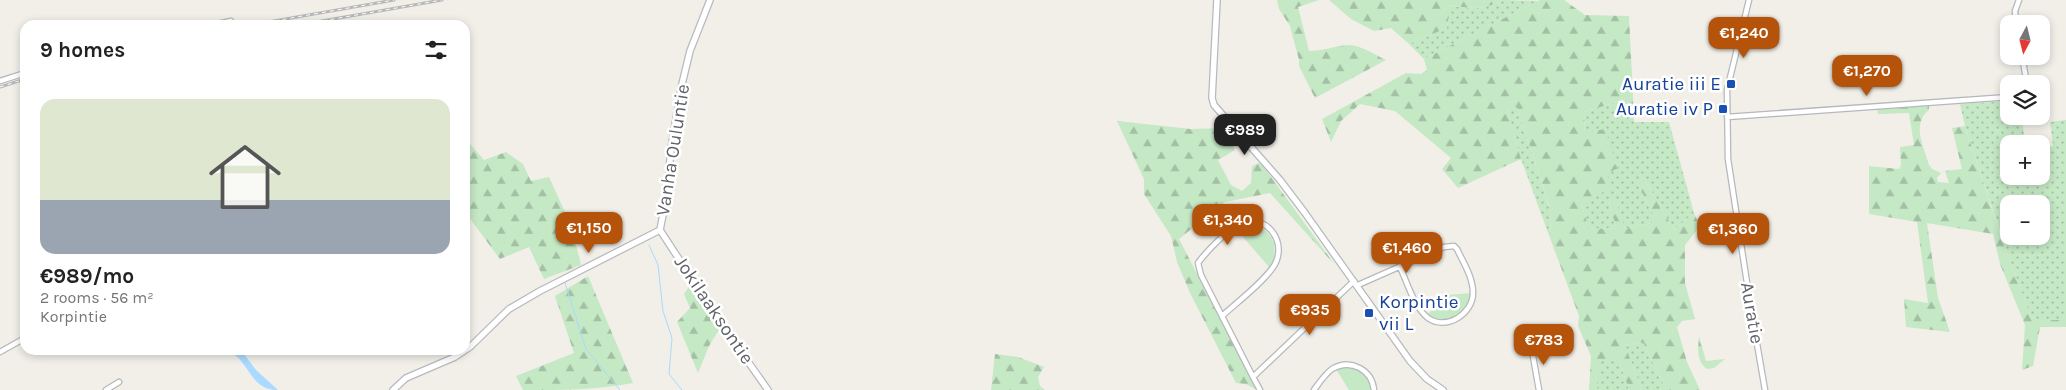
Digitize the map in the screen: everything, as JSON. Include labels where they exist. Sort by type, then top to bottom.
[{"type":"street","name":"Vanha Ouluntie","points":[[470,347],[509,309],[540,291],[660,230],[667,194],[671,148],[682,84],[690,51],[710,0]]},
{"type":"street","points":[[1217,0],[1212,98],[1214,106],[1280,180],[1356,283],[1410,361],[1427,379],[1443,390]]},
{"type":"street","name":"Auratie","points":[[1749,0],[1727,90],[1727,117],[1731,189],[1765,390]]},
{"type":"street","points":[[2015,15],[2019,0]]},
{"type":"street","points":[[0,81],[20,75]]},
{"type":"street","points":[[1727,117],[2000,98]]},
{"type":"street","points":[[1222,316],[1268,274],[1275,265],[1278,256],[1278,242],[1275,234],[1264,225],[1251,221],[1238,225],[1198,263],[1201,275],[1222,316],[1253,376],[1260,390]]},
{"type":"street","name":"Jokilaaksontie","points":[[660,230],[722,325],[768,390]]},
{"type":"street","points":[[1253,376],[1356,283],[1400,267],[1444,247],[1454,246],[1467,271],[1473,290],[1473,297],[1467,309],[1453,321],[1429,319],[1422,313],[1400,267]]},
{"type":"street","points":[[0,352],[20,341]]},
{"type":"street","points":[[1531,345],[1539,390]]},
{"type":"street","name":"Vanha Ouluntie","points":[[393,390],[406,378],[459,355]]},
{"type":"street","points":[[1314,390],[1329,371],[1346,365],[1355,366],[1367,373],[1372,380],[1374,390]]},
{"type":"street","points":[[106,390],[119,382]]},
{"type":"green space","points":[[1277,0],[1319,0],[1298,7],[1309,51],[1354,45],[1386,60],[1315,98],[1299,66],[1290,26],[1279,9]]},
{"type":"green space","points":[[1329,0],[1503,0],[1490,6],[1477,8],[1450,5],[1447,28],[1409,44],[1391,28],[1374,31],[1351,19]]},
{"type":"green space","points":[[1503,0],[1538,1],[1424,59],[1409,44],[1447,28],[1449,5],[1476,8],[1489,6]]},
{"type":"green space","points":[[1540,0],[1564,0],[1585,15],[1629,16],[1633,97],[1584,112],[1585,133],[1605,129],[1618,168],[1608,173],[1609,188],[1582,206],[1589,229],[1617,228],[1608,203],[1616,201],[1625,229],[1652,223],[1654,216],[1637,182],[1644,178],[1674,230],[1694,213],[1700,226],[1685,245],[1685,283],[1695,319],[1682,321],[1677,327],[1687,362],[1700,390],[1666,390],[1643,342],[1625,345],[1642,390],[1629,390],[1619,360],[1601,360],[1597,390],[1589,390],[1591,356],[1578,326],[1579,316],[1550,238],[1551,211],[1517,107],[1507,110],[1521,159],[1458,188],[1442,169],[1451,158],[1395,111],[1360,104],[1341,121],[1331,142],[1322,119],[1406,73],[1421,74],[1427,70],[1424,59]]},
{"type":"green space","points":[[1633,97],[1634,122],[1669,122],[1694,213],[1674,230],[1644,178],[1637,182],[1654,216],[1652,223],[1625,229],[1615,201],[1608,203],[1617,228],[1588,229],[1582,205],[1609,188],[1585,133],[1584,112]]},
{"type":"green space","points":[[2000,102],[2000,125],[2023,125],[2024,135],[2000,135],[2000,185],[2050,185],[2050,146],[2053,146],[2050,122],[2066,120],[2066,320],[2038,320],[2031,317],[2004,245],[2050,245],[2050,195],[2000,195],[2000,232],[1965,126],[1960,104]]},
{"type":"green space","points":[[1929,105],[1929,110],[1921,122],[1920,136],[1929,165],[1932,169],[1941,173],[1937,178],[1938,182],[1949,183],[1945,171],[1962,169],[1952,128],[1965,126],[2000,234],[2000,245],[2004,245],[2031,317],[2038,320],[2066,320],[2066,327],[2040,327],[2033,366],[2022,370],[2025,325],[2000,264],[1993,234],[1927,223],[1938,298],[1950,332],[1906,327],[1904,299],[1928,303],[1917,222],[1869,214],[1869,166],[1899,169],[1901,165],[1900,147],[1914,145],[1909,113],[1878,114],[1877,108]]},
{"type":"green space","points":[[1517,107],[1551,212],[1550,238],[1521,159],[1507,110]]},
{"type":"green space","points":[[1117,121],[1191,129],[1224,128],[1235,150],[1218,160],[1231,185],[1242,191],[1251,183],[1252,166],[1259,163],[1263,166],[1335,265],[1270,193],[1225,202],[1179,239],[1257,390],[1246,384],[1236,383],[1190,293],[1177,262],[1171,236],[1144,194],[1144,179]]},
{"type":"green space","points":[[470,144],[484,160],[506,152],[523,164],[531,181],[549,177],[571,225],[581,265],[544,279],[529,247],[500,259],[470,219]]},
{"type":"green space","points":[[1245,225],[1262,229],[1272,238],[1275,252],[1270,268],[1236,229]]},
{"type":"green space","points":[[588,276],[633,383],[565,390],[523,390],[516,376],[574,353],[555,296]]},
{"type":"green space","points":[[693,281],[722,325],[709,346],[698,373],[677,322],[690,308],[684,294]]},
{"type":"green space","points":[[1472,293],[1467,308],[1456,317],[1442,320],[1427,315],[1447,295]]},
{"type":"green space","points":[[1699,336],[1706,361],[1725,359],[1714,368],[1707,369],[1699,358]]},
{"type":"green space","points":[[1643,342],[1666,390],[1642,390],[1625,345]]},
{"type":"green space","points":[[995,354],[1018,357],[1044,367],[1038,377],[1040,386],[1045,390],[991,390]]},
{"type":"green space","points":[[1600,360],[1619,360],[1629,390],[1597,390]]},
{"type":"green space","points":[[1346,367],[1356,369],[1364,374],[1372,390],[1349,390],[1336,369]]},
{"type":"water","points":[[235,355],[245,355],[256,370],[278,390],[268,389],[261,385],[255,380],[241,360]]},
{"type":"waterway","points":[[649,245],[658,265],[663,311],[672,338],[669,374],[682,390]]},
{"type":"waterway","points":[[565,283],[586,349],[620,390]]},
{"type":"railway","points":[[280,20],[394,0]]},
{"type":"railway","points":[[328,20],[442,0]]},
{"type":"railway","points":[[0,87],[20,81]]},
{"type":"place","name":"Auratie iii E","points":[[1731,84]]},
{"type":"place","name":"Auratie iv P","points":[[1723,109]]},
{"type":"place","name":"Korpintie vii L","points":[[1369,313]]}]
